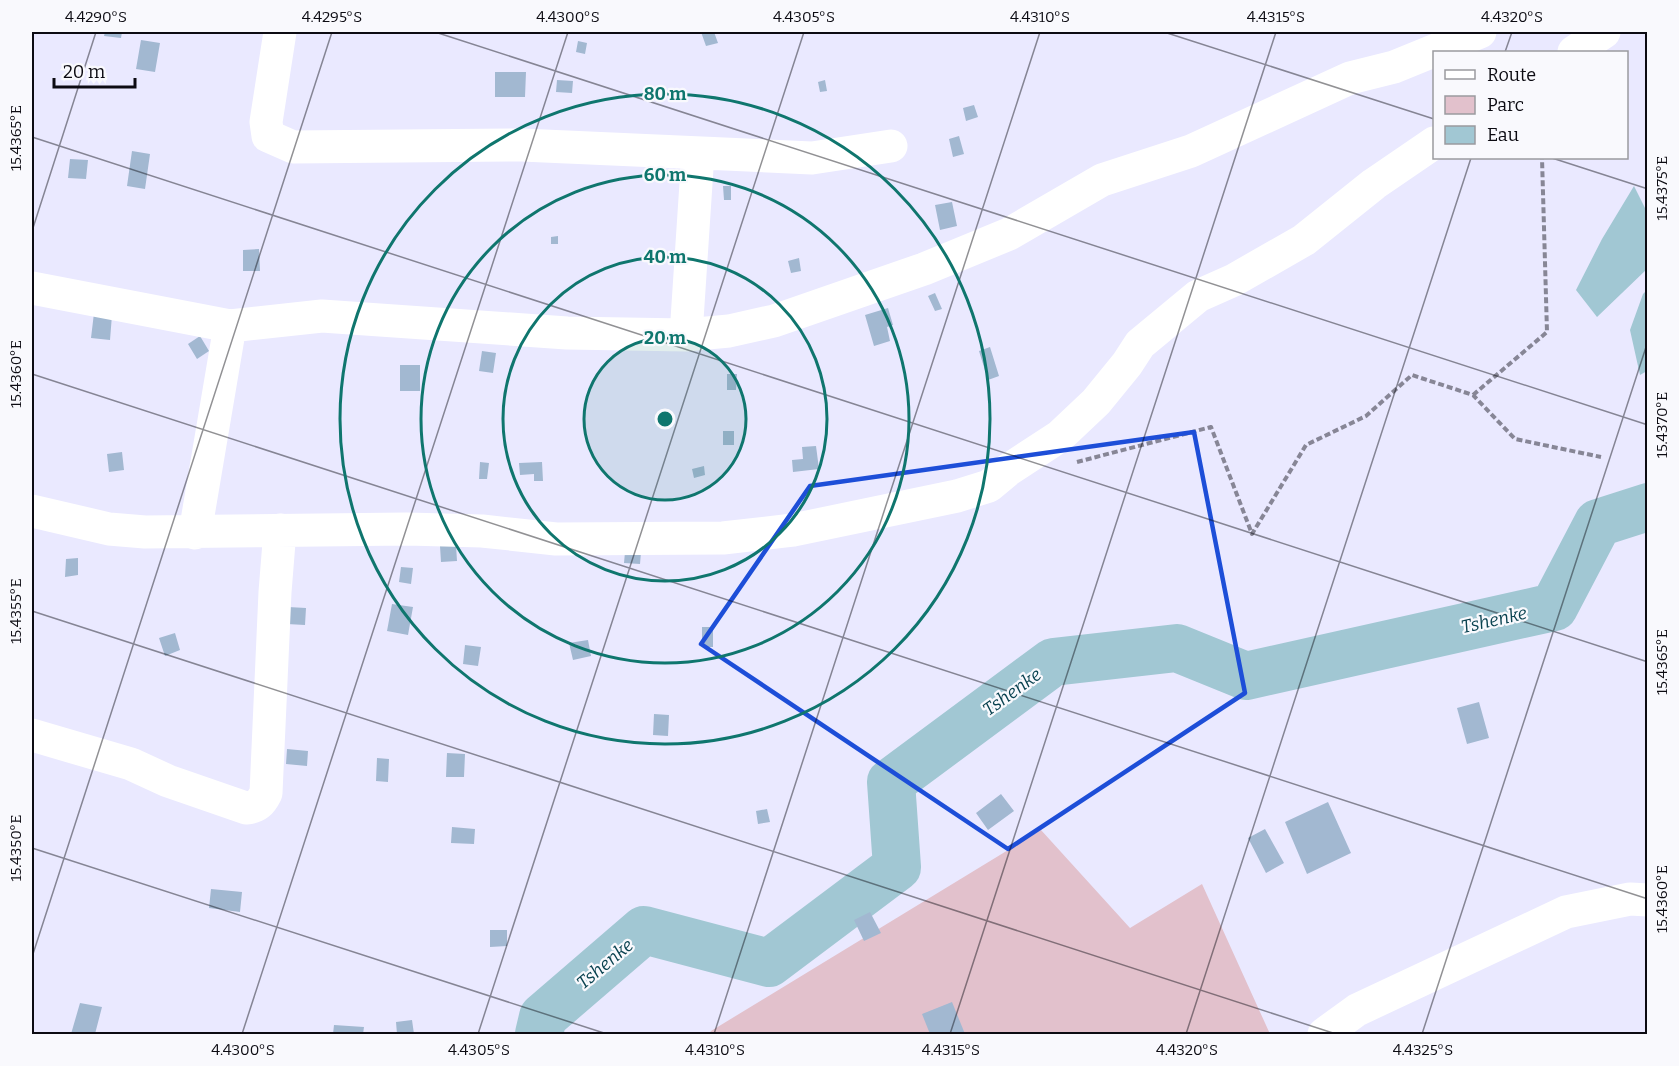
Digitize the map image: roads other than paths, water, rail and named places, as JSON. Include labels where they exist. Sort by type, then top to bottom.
[{"type":"street","points":[[280,32],[266,122],[268,136],[293,147],[522,145],[812,158],[891,146]]},
{"type":"street","points":[[1433,51],[1480,32]]},
{"type":"street","points":[[1576,51],[1604,32]]},
{"type":"street","points":[[32,288],[230,326],[339,316],[567,333],[686,335],[729,331],[774,321],[924,269],[1009,234],[1102,180],[1201,147],[1350,78],[1394,67],[1433,51]]},
{"type":"street","points":[[32,511],[109,529],[195,533],[280,530],[482,531],[556,538],[723,538],[794,530],[957,496],[989,486],[1008,470],[1060,436],[1096,402],[1128,364],[1140,344],[1198,296],[1234,280],[1304,240],[1374,184],[1433,144]]},
{"type":"street","points":[[686,335],[698,153]]},
{"type":"street","points":[[195,533],[230,326]]},
{"type":"street","points":[[32,735],[131,764],[168,782],[246,808],[255,807],[266,793],[273,622],[280,530]]},
{"type":"street","points":[[1324,1035],[1358,1010],[1555,917],[1630,899],[1647,900]]},
{"type":"water","points":[[1634,186],[1647,212],[1647,269],[1597,317],[1576,290],[1602,239]]},
{"type":"water","points":[[1647,290],[1647,371],[1640,375],[1630,330],[1643,294]]},
{"type":"waterway","name":"Tshenke","points":[[539,1034],[543,1017],[644,930],[769,963],[897,867],[891,782],[1053,662],[1177,648],[1246,676],[1554,607],[1598,523],[1648,507]]}]
